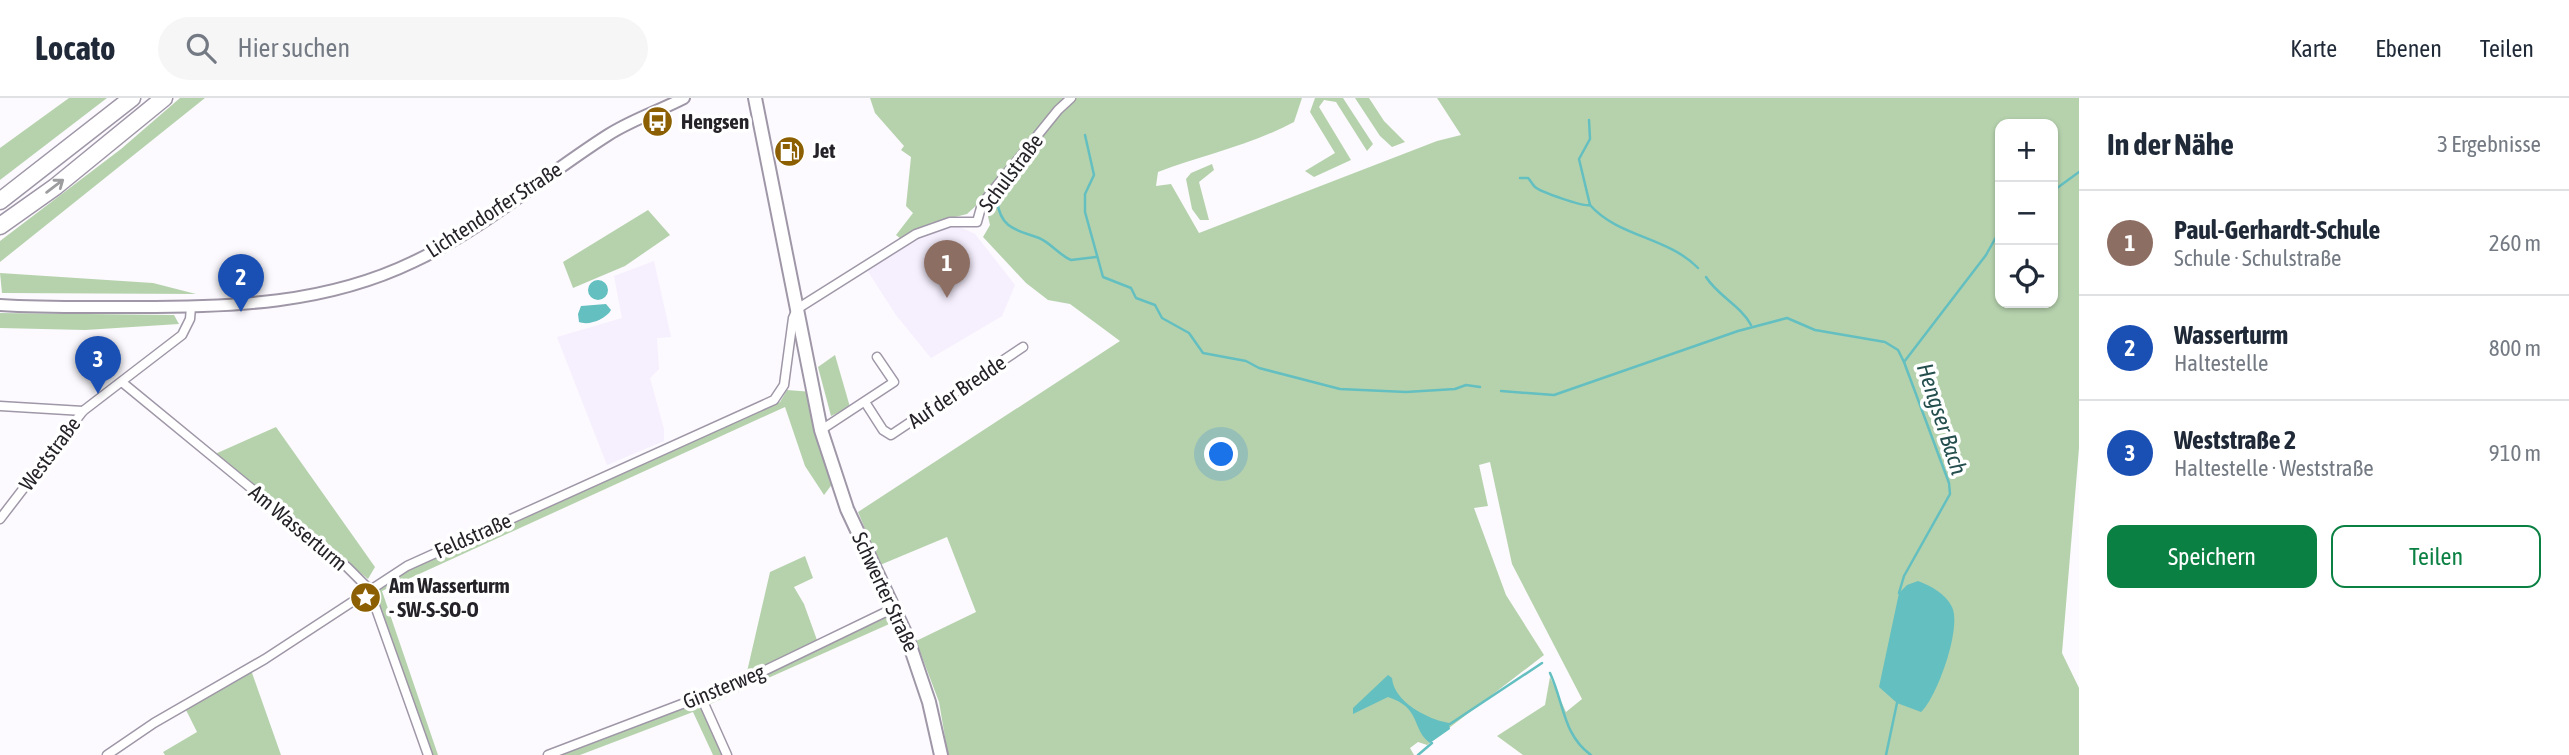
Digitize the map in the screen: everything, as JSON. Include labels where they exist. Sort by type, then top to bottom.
[{"type":"highway","points":[[0,201],[132,98]]},
{"type":"highway","points":[[0,226],[96,155],[164,98]]},
{"type":"main road","name":"Schwerter Straße","points":[[755,98],[821,430],[847,509],[918,666],[941,755]]},
{"type":"street","name":"Lichtendorfer Straße","points":[[0,304],[191,307],[283,300],[348,287],[394,271],[467,233],[611,132],[684,98]]},
{"type":"street","name":"Schulstraße","points":[[797,309],[916,234],[950,222],[977,222],[982,204],[1058,110],[1072,98]]},
{"type":"street","name":"Weststraße","points":[[0,519],[83,411],[123,383],[182,335],[190,320],[191,307]]},
{"type":"street","name":"Feldstraße","points":[[107,755],[154,723],[265,659],[407,566],[774,400],[784,385],[793,318],[797,309]]},
{"type":"street","name":"Auf der Bredde","points":[[865,402],[883,430],[891,435],[1023,347]]},
{"type":"street","points":[[821,430],[894,382],[877,357]]},
{"type":"street","name":"Am Wasserturm","points":[[123,383],[369,589]]},
{"type":"street","points":[[0,406],[83,411]]},
{"type":"street","points":[[369,589],[428,755]]},
{"type":"street","name":"Ginsterweg","points":[[548,755],[746,680],[894,608]]},
{"type":"street","points":[[701,697],[727,755]]},
{"type":"shaded area","points":[[956,225],[975,234],[1015,285],[1002,316],[931,358],[896,315],[867,270],[918,237]]},
{"type":"shaded area","points":[[654,261],[671,337],[657,338],[659,369],[650,378],[664,429],[664,441],[607,465],[557,337],[622,318],[614,276]]},
{"type":"green space","points":[[69,98],[107,98],[0,180],[0,148]]},
{"type":"green space","points":[[180,98],[205,98],[0,262],[0,241],[121,149]]},
{"type":"green space","points":[[870,98],[1302,98],[1294,122],[1244,143],[1158,172],[1156,186],[1171,184],[1199,233],[1437,141],[1461,135],[1437,98],[2079,98],[2079,448],[2062,653],[2079,688],[2079,755],[1523,755],[1497,736],[1545,705],[1550,677],[1566,712],[1582,699],[1512,564],[1490,462],[1479,465],[1488,506],[1474,508],[1506,595],[1544,655],[1427,745],[1418,742],[1410,748],[1414,755],[948,755],[939,702],[916,641],[976,612],[947,537],[880,565],[858,512],[1120,341],[1070,304],[1048,300],[1026,283],[983,237],[990,225],[985,204],[980,202],[967,214],[931,223],[901,239],[896,235],[913,213],[906,206],[911,157],[901,150],[904,146],[875,113]]},
{"type":"green space","points":[[1315,98],[1343,98],[1373,144],[1367,151],[1336,102],[1324,100],[1319,107],[1351,160],[1314,177],[1305,171],[1335,153],[1310,112]]},
{"type":"green space","points":[[1355,98],[1369,98],[1384,121],[1405,142],[1392,147],[1380,136]]},
{"type":"green space","points":[[1212,164],[1214,170],[1199,182],[1209,220],[1200,220],[1192,209],[1186,179],[1191,173]]},
{"type":"green space","points":[[648,210],[670,235],[625,266],[573,288],[563,262]]},
{"type":"green space","points":[[0,273],[153,283],[196,294],[2,293]]},
{"type":"green space","points":[[0,313],[174,315],[179,324],[85,330],[0,328]]},
{"type":"green space","points":[[835,355],[850,407],[831,416],[818,367]]},
{"type":"green space","points":[[787,390],[813,392],[836,479],[824,495],[805,466],[785,407],[382,591],[438,755],[431,755],[375,591],[409,568],[780,402]]},
{"type":"green space","points":[[276,427],[375,567],[368,579],[215,454]]},
{"type":"green space","points":[[805,556],[813,578],[794,587],[804,604],[817,640],[746,676],[770,572]]},
{"type":"green space","points":[[892,611],[896,621],[708,705],[710,696]]},
{"type":"green space","points":[[251,670],[281,755],[165,755],[163,752],[197,732],[185,708]]},
{"type":"green space","points":[[693,702],[703,707],[724,755],[713,755],[693,712],[580,755],[555,755]]},
{"type":"water","points":[[594,280],[602,280],[608,290],[602,300],[594,300],[588,294],[588,286]]},
{"type":"water","points":[[606,304],[611,310],[605,316],[597,321],[579,322],[581,306]]},
{"type":"water","points":[[1918,581],[1946,598],[1954,617],[1954,630],[1946,662],[1934,692],[1921,712],[1897,703],[1879,687],[1899,593],[1907,585]]},
{"type":"water","points":[[1388,675],[1405,702],[1431,718],[1449,723],[1450,729],[1430,743],[1406,707],[1388,697],[1353,714],[1353,708]]},
{"type":"waterway","points":[[1589,120],[1590,139],[1579,159],[1590,205]]},
{"type":"waterway","points":[[1085,135],[1094,175],[1085,194],[1085,212],[1103,277],[1131,288],[1136,298],[1155,305],[1162,318],[1189,333],[1203,353],[1246,361],[1259,368],[1340,389],[1406,392],[1455,389],[1466,385],[1480,387]]},
{"type":"waterway","name":"Hengser Bach","points":[[2058,187],[2079,172]]},
{"type":"waterway","points":[[1520,178],[1528,178],[1535,187],[1553,195],[1590,205],[1614,224],[1672,250],[1698,268]]},
{"type":"waterway","points":[[997,201],[1002,218],[1012,227],[1043,240],[1071,260],[1096,257]]},
{"type":"waterway","name":"Hengser Bach","points":[[1899,593],[1904,576],[1950,494],[1949,483],[1904,362],[1986,255],[1995,239]]},
{"type":"waterway","points":[[1706,277],[1751,325]]},
{"type":"waterway","points":[[1501,391],[1554,395],[1738,331],[1787,318],[1815,330],[1885,342],[1898,350],[1904,362]]},
{"type":"waterway","points":[[1450,724],[1542,663]]},
{"type":"waterway","points":[[1550,673],[1569,728],[1591,755]]},
{"type":"waterway","points":[[1886,755],[1897,703]]},
{"type":"waterway","points":[[1418,755],[1432,743]]},
{"type":"place","name":"Hengsen","points":[[658,122]]},
{"type":"place","name":"Jet","points":[[790,151]]},
{"type":"place","name":"Paul-Gerhardt-Schule","points":[[947,298]]},
{"type":"place","name":"Wasserturm","points":[[241,312]]},
{"type":"place","name":"Weststraße 2","points":[[98,394]]},
{"type":"place","name":"Am Wasserturm - SW-S-SO-O","points":[[366,598]]}]
